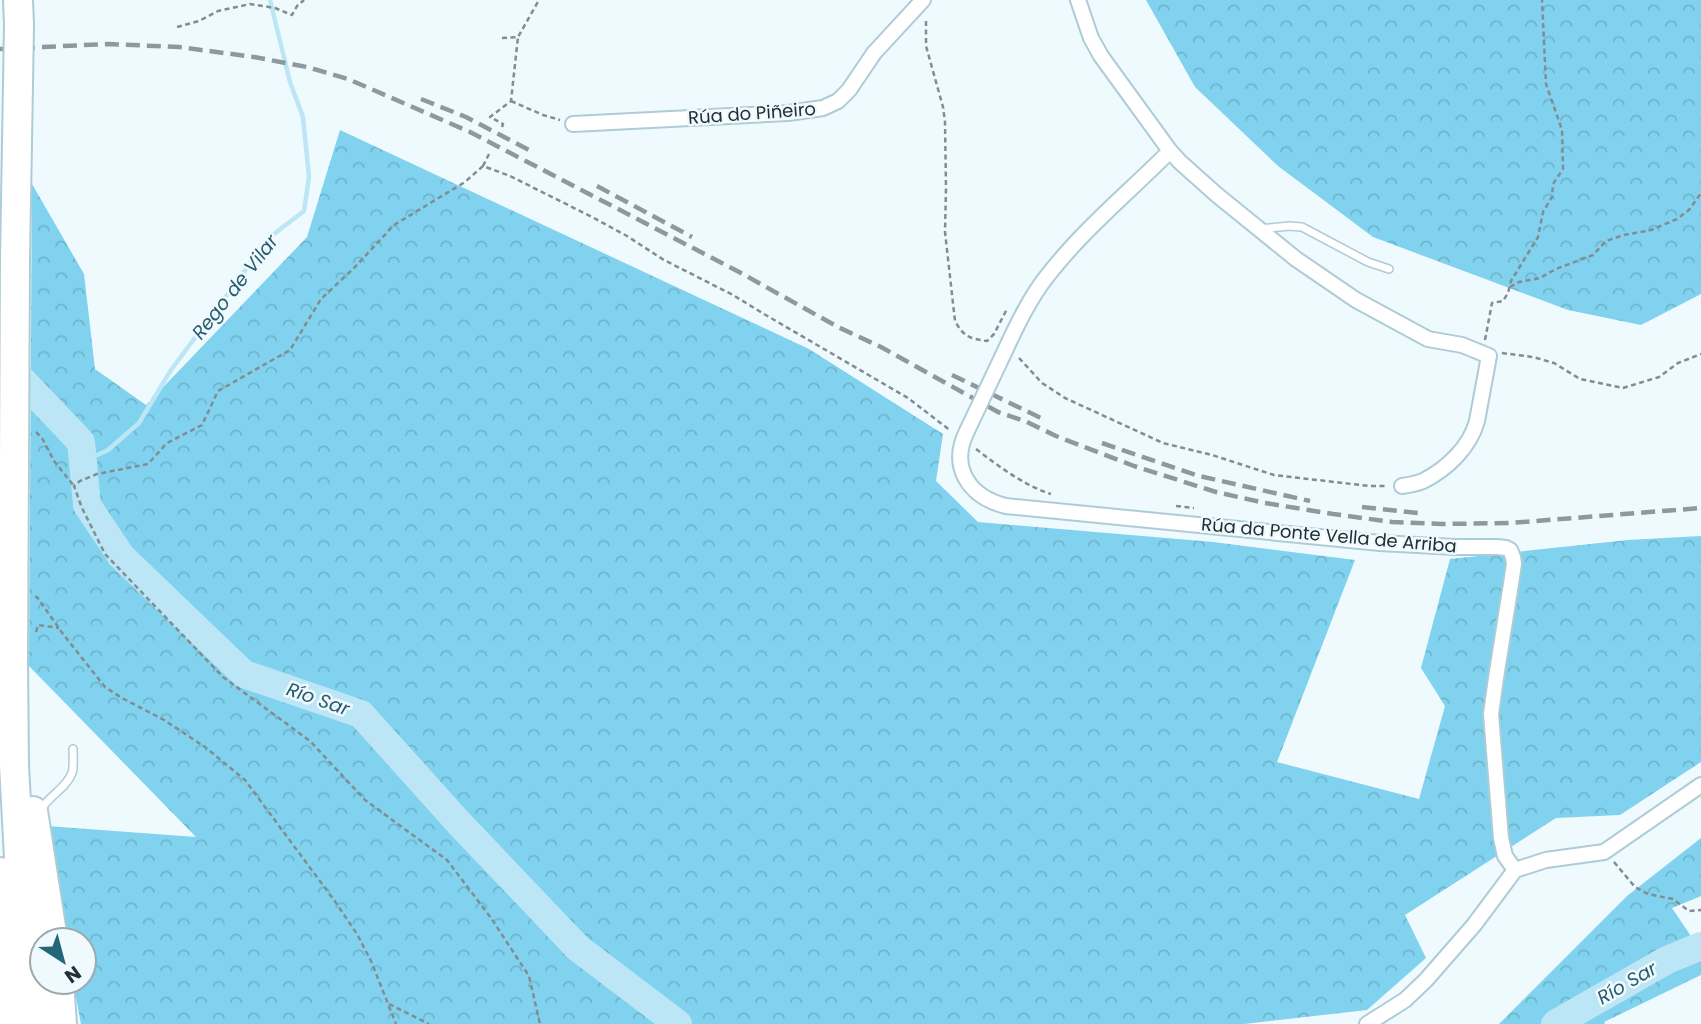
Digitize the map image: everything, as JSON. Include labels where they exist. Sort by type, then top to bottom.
[{"type":"highway","points":[[19,12],[13,709],[19,859],[34,974],[36,1024]]},
{"type":"highway","points":[[13,709],[51,926]]},
{"type":"highway","points":[[0,872],[10,1024]]},
{"type":"highway","points":[[60,996],[62,1024]]},
{"type":"street","name":"Rúa do Piñeiro","points":[[573,124],[823,108],[838,101],[849,90],[874,53],[923,0]]},
{"type":"street","points":[[1078,0],[1101,56],[1170,151],[1199,179],[1296,259],[1356,300],[1428,339],[1462,345],[1486,354],[1477,421],[1468,443],[1432,475],[1420,482],[1402,486]]},
{"type":"street","points":[[965,434],[1005,349],[1047,275],[1103,215],[1170,151]]},
{"type":"street","name":"Rúa da Ponte Vella de Arriba","points":[[965,434],[960,454],[968,484],[983,498],[1006,506],[1392,544],[1497,547],[1510,550],[1514,564],[1491,714],[1501,838],[1505,856],[1515,870]]},
{"type":"street","points":[[1367,1024],[1405,1000],[1426,980],[1474,925],[1515,870],[1546,860],[1604,852],[1701,785]]},
{"type":"lane","points":[[1259,229],[1302,227],[1368,262],[1390,269]]},
{"type":"lane","points":[[35,824],[45,803],[72,774],[73,749]]},
{"type":"path","points":[[177,27],[199,21],[218,11],[250,4],[275,8],[292,15],[304,0]]},
{"type":"path","points":[[502,127],[503,124],[490,117],[511,101],[518,37],[539,0]]},
{"type":"path","points":[[1542,0],[1546,84],[1562,130],[1563,169],[1553,184],[1552,197],[1543,212],[1538,237],[1523,259],[1503,301],[1492,303],[1485,335],[1486,354],[1533,357],[1554,363],[1580,379],[1623,387],[1659,377],[1678,363],[1701,354]]},
{"type":"path","points":[[926,17],[926,46],[945,122],[945,232],[955,321],[961,331],[972,338],[987,341],[994,334],[1008,308]]},
{"type":"path","points":[[502,38],[518,37]]},
{"type":"path","points":[[511,101],[573,124]]},
{"type":"path","points":[[75,486],[97,474],[148,464],[167,443],[202,425],[218,391],[290,351],[321,299],[394,225],[465,182],[484,166],[489,154]]},
{"type":"path","points":[[484,166],[592,217],[664,260],[733,295],[908,398],[950,430],[965,434],[1009,473],[1034,488],[1052,494]]},
{"type":"path","points":[[1510,287],[1519,282],[1540,278],[1593,255],[1606,241],[1651,230],[1677,219],[1689,210],[1701,193]]},
{"type":"path","points":[[1005,349],[1042,383],[1065,398],[1163,443],[1274,475],[1369,486],[1402,486]]},
{"type":"path","points":[[35,431],[42,438],[54,461],[75,486],[82,509],[106,554],[223,677],[310,741],[365,800],[447,860],[491,918],[529,976],[540,1024]]},
{"type":"path","points":[[1174,506],[1200,509]]},
{"type":"path","points":[[25,596],[37,597],[105,687],[205,747],[245,780],[357,934],[371,961],[396,1024]]},
{"type":"path","points":[[36,636],[38,625],[59,628]]},
{"type":"path","points":[[1604,852],[1635,887],[1648,894],[1672,899],[1689,911],[1701,909]]},
{"type":"path","points":[[388,1003],[429,1024]]},
{"type":"green space","points":[[1146,0],[1701,0],[1701,294],[1641,325],[1568,310],[1373,237],[1278,166],[1195,87]]},
{"type":"green space","points":[[340,130],[809,349],[943,434],[936,481],[978,522],[1213,542],[1355,560],[1277,762],[1419,799],[1445,706],[1421,668],[1450,559],[1628,540],[1701,536],[1701,762],[1620,815],[1556,818],[1405,915],[1426,958],[1367,1010],[1244,1024],[81,1024],[76,996],[98,996],[98,926],[64,926],[47,826],[196,837],[29,666],[32,184],[84,274],[95,369],[146,405],[307,237]]},
{"type":"green space","points":[[1701,838],[1701,896],[1672,908],[1701,951],[1701,975],[1604,1022],[1605,1024],[1499,1024],[1627,896]]},
{"type":"waterway","name":"Rego de Vilar","points":[[82,462],[108,450],[139,423],[171,370],[270,237],[304,211],[309,177],[303,117],[290,82],[270,0]]},
{"type":"waterway","name":"Río Sar","points":[[0,357],[81,442],[87,505],[121,556],[244,674],[361,714],[458,822],[578,948],[678,1024]]},
{"type":"waterway","name":"Río Sar","points":[[1555,1024],[1667,960],[1701,946]]},
{"type":"railway","points":[[0,49],[108,44],[179,47],[307,67],[348,79],[470,132],[741,273],[838,327],[881,347],[998,412],[1134,466],[1216,492],[1333,514],[1392,522],[1442,524],[1510,523],[1701,508]]},
{"type":"railway","points":[[421,99],[466,117],[529,150]]},
{"type":"railway","points":[[597,186],[692,237]]},
{"type":"railway","points":[[952,375],[1043,419]]},
{"type":"railway","points":[[1102,443],[1199,476],[1310,501]]},
{"type":"railway","points":[[1362,507],[1418,513]]}]
